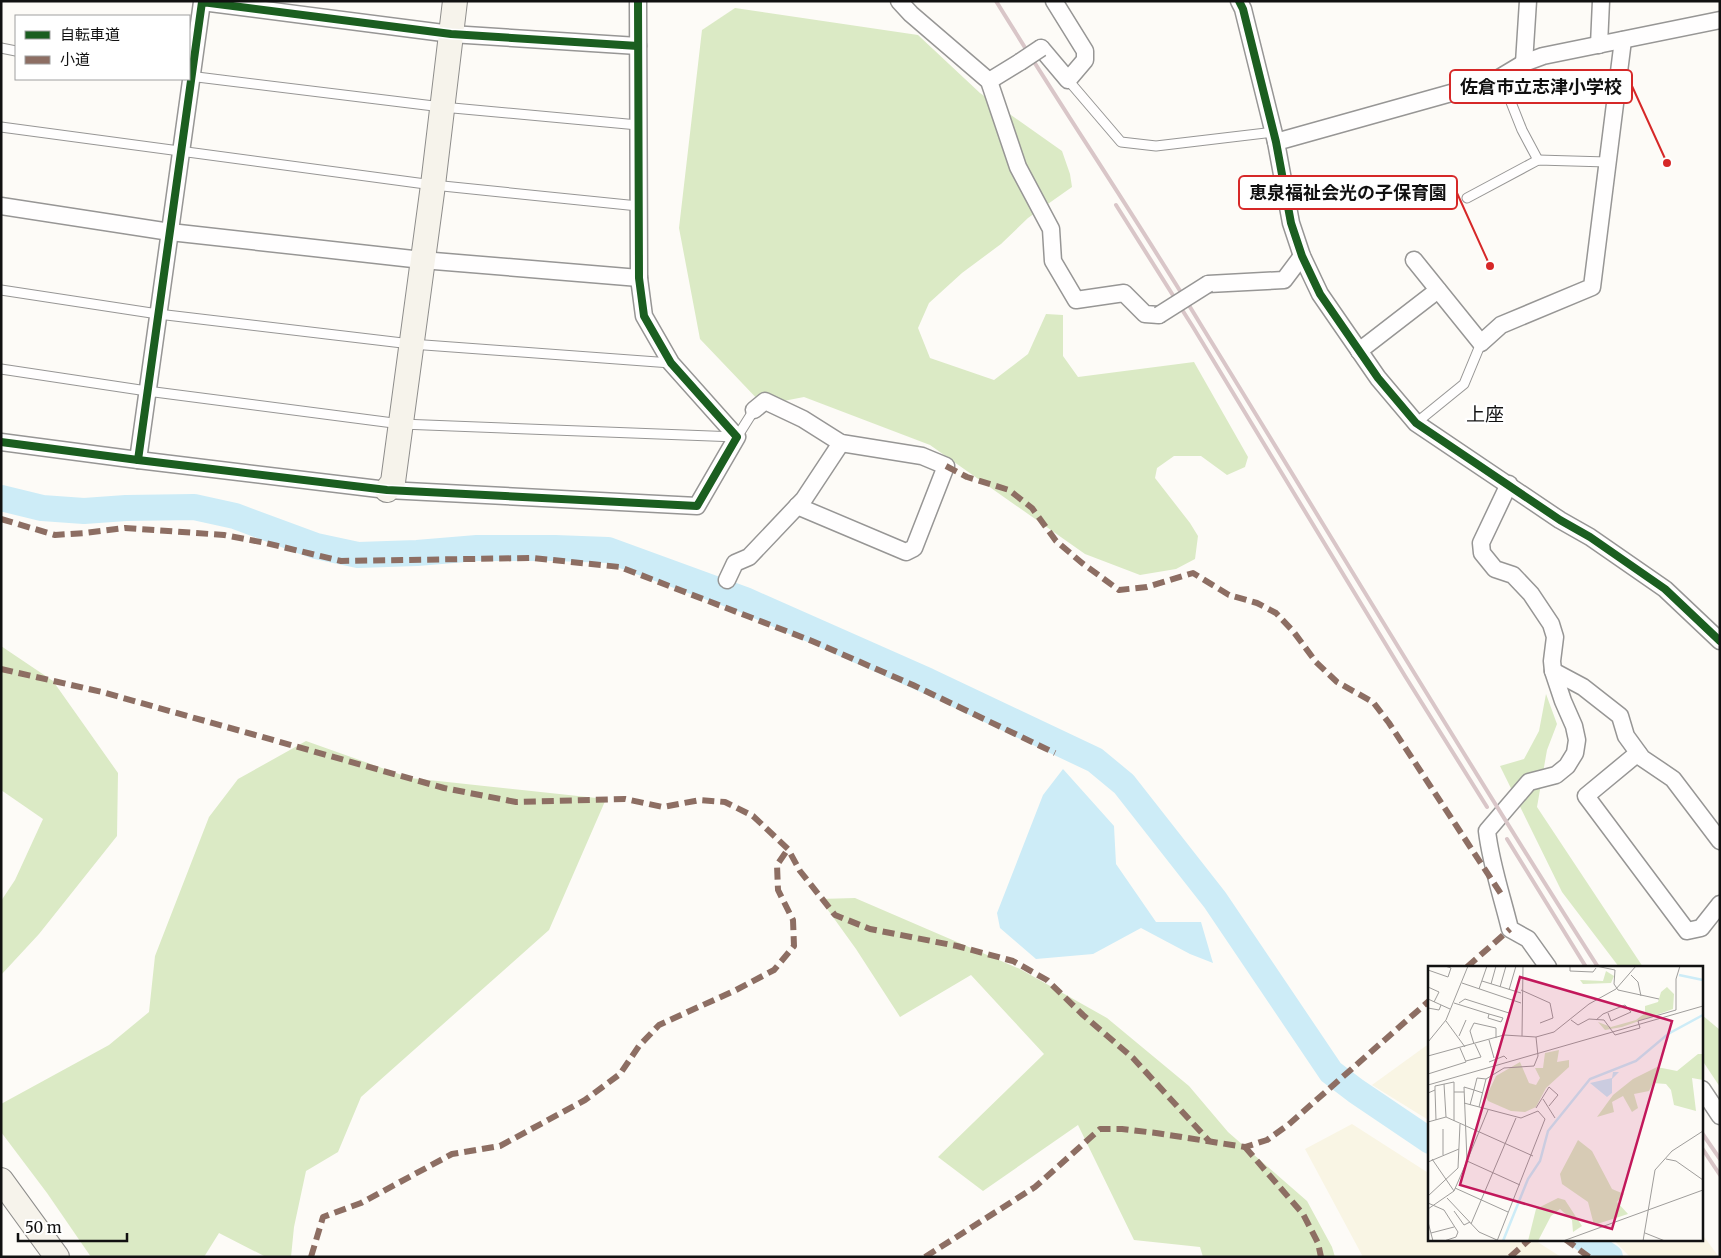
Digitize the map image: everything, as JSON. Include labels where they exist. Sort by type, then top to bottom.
[{"type":"street","points":[[387,490],[393,482],[401,424],[433,185],[454,1]]},
{"type":"street","points":[[1,442],[387,490],[696,506],[737,437],[671,363],[644,316],[639,278],[638,1]]},
{"type":"street","points":[[899,1],[911,14],[989,82],[1018,167],[1050,229],[1053,261],[1076,300],[1124,293],[1145,314],[1159,314],[1208,284],[1284,280],[1302,256]]},
{"type":"street","points":[[989,82],[1041,48],[1068,80],[1085,60],[1085,51],[1054,1]]},
{"type":"street","points":[[1239,1],[1243,9],[1275,137],[1291,223],[1302,256],[1320,294],[1378,378],[1416,423],[1560,520],[1590,537],[1665,589],[1720,641]]},
{"type":"street","points":[[1524,64],[1528,1]]},
{"type":"street","points":[[1599,45],[1601,1]]},
{"type":"street","points":[[190,76],[200,2],[451,34],[638,46]]},
{"type":"street","points":[[1275,137],[1494,81],[1524,64],[1543,56],[1720,20]]},
{"type":"street","points":[[1414,260],[1481,343],[1501,325],[1592,287],[1622,40]]},
{"type":"street","points":[[138,460],[190,80]]},
{"type":"street","points":[[1,206],[170,232],[422,260],[639,278]]},
{"type":"street","points":[[1359,351],[1438,290]]},
{"type":"street","points":[[754,410],[765,401],[803,419],[841,443],[922,456],[946,466],[914,548],[906,552],[797,506]]},
{"type":"street","points":[[727,580],[735,563],[749,557],[804,499],[841,443]]},
{"type":"street","points":[[1509,484],[1480,543],[1482,553],[1495,569],[1513,575],[1531,594],[1551,624],[1555,637],[1552,661],[1553,671],[1574,726],[1577,740],[1575,753],[1567,766],[1556,775],[1530,782],[1487,831],[1490,857],[1503,897],[1510,929],[1528,938],[1547,966]]},
{"type":"street","points":[[1553,671],[1583,687],[1620,716],[1626,736],[1638,753],[1642,758],[1673,779],[1720,841]]},
{"type":"street","points":[[1638,753],[1586,796],[1687,931],[1701,928],[1720,904]]},
{"type":"street","points":[[1704,1092],[1720,1116]]},
{"type":"street","points":[[1,1180],[57,1257]]},
{"type":"lane","points":[[1,48],[15,51]]},
{"type":"lane","points":[[190,76],[442,108],[638,125]]},
{"type":"lane","points":[[1501,77],[1522,130],[1538,160]]},
{"type":"lane","points":[[1068,80],[1121,142],[1156,146],[1275,137]]},
{"type":"lane","points":[[1,127],[433,185],[638,206]]},
{"type":"lane","points":[[1467,198],[1538,160],[1608,162]]},
{"type":"lane","points":[[1,290],[158,314],[411,344],[671,363]]},
{"type":"lane","points":[[1416,423],[1464,384],[1481,343]]},
{"type":"lane","points":[[1,369],[147,391],[401,424],[737,437],[754,410]]},
{"type":"shaded area","points":[[1428,1044],[1428,1120],[1372,1085]]},
{"type":"shaded area","points":[[1352,1124],[1428,1173],[1428,1240],[1535,1240],[1561,1257],[1363,1257],[1305,1149]]},
{"type":"shaded area","points":[[1704,1237],[1719,1257],[1630,1257],[1614,1240],[1704,1240]]},
{"type":"green space","points":[[735,8],[918,35],[980,93],[1062,151],[1070,174],[1072,187],[1028,218],[1001,244],[962,273],[929,303],[918,328],[930,358],[994,380],[1028,354],[1046,314],[1063,315],[1063,356],[1078,377],[1194,362],[1248,457],[1245,467],[1227,475],[1201,456],[1174,456],[1157,468],[1155,478],[1198,536],[1195,559],[1176,569],[1140,575],[1085,554],[930,445],[804,397],[763,405],[700,339],[679,228],[702,30]]},
{"type":"green space","points":[[1,646],[53,681],[118,773],[117,836],[39,934],[1,975],[1,901],[15,880],[43,819],[1,790]]},
{"type":"green space","points":[[1546,694],[1557,724],[1547,750],[1537,807],[1642,966],[1618,966],[1562,892],[1500,766],[1524,759],[1539,731]]},
{"type":"green space","points":[[306,741],[410,778],[606,799],[549,930],[361,1097],[338,1152],[306,1171],[294,1227],[291,1257],[266,1257],[219,1233],[204,1257],[91,1257],[47,1193],[1,1132],[1,1104],[109,1045],[149,1012],[155,956],[209,817],[238,779]]},
{"type":"green space","points":[[855,898],[1020,969],[1107,1018],[1189,1086],[1228,1132],[1307,1201],[1332,1247],[1335,1257],[1203,1257],[1200,1247],[1134,1240],[1078,1125],[983,1191],[938,1157],[1044,1054],[971,975],[900,1017],[856,949],[820,899]]},
{"type":"green space","points":[[1704,1017],[1720,1030],[1720,1087],[1704,1063]]},
{"type":"water","points":[[1063,769],[1114,826],[1116,864],[1156,922],[1201,922],[1213,963],[1190,954],[1141,928],[1093,954],[1036,959],[1000,928],[997,913],[1043,795]]},
{"type":"waterway","points":[[1,498],[42,508],[84,511],[194,507],[235,516],[316,546],[358,555],[477,548],[608,550],[745,600],[928,681],[1095,760],[1124,784],[1215,900],[1331,1072],[1428,1140]]},
{"type":"waterway","points":[[1585,1240],[1610,1257]]},
{"type":"railway","points":[[996,1],[1176,284],[1447,727],[1597,966]]},
{"type":"railway","points":[[1116,205],[1193,327],[1405,676],[1487,807]]},
{"type":"railway","points":[[1507,839],[1585,966]]},
{"type":"railway","points":[[1704,1136],[1720,1159]]},
{"type":"railway","points":[[1704,1151],[1720,1175]]},
{"type":"marked path","points":[[946,466],[967,477],[1009,490],[1032,508],[1056,541],[1119,590],[1147,587],[1193,573],[1229,595],[1257,603],[1276,613],[1293,631],[1316,662],[1337,682],[1373,702],[1389,723],[1503,897]]},
{"type":"marked path","points":[[1,519],[55,535],[125,528],[224,535],[341,561],[533,558],[620,567],[812,641],[913,685],[1055,753]]},
{"type":"marked path","points":[[1,669],[102,692],[444,788],[516,802],[625,799],[663,807],[700,800],[725,802],[753,816],[788,849],[800,871],[835,915],[870,929],[957,946],[1013,961],[1047,980],[1083,1015],[1133,1058],[1210,1142]]},
{"type":"marked path","points":[[311,1257],[323,1217],[361,1203],[452,1154],[500,1146],[585,1100],[620,1074],[639,1046],[659,1025],[736,990],[774,970],[794,946],[793,920],[778,890],[777,865],[788,849]]},
{"type":"marked path","points":[[1468,966],[1510,929]]},
{"type":"marked path","points":[[925,1257],[1035,1187],[1100,1129],[1122,1129],[1156,1133],[1245,1147],[1267,1140],[1288,1125],[1428,1002]]},
{"type":"marked path","points":[[1245,1147],[1303,1214],[1318,1243],[1321,1257]]},
{"type":"marked path","points":[[1510,1257],[1529,1240]]},
{"type":"marked path","points":[[1566,1240],[1589,1257]]},
{"type":"cycle path","points":[[1,442],[387,490],[697,506],[737,437],[671,363],[644,316],[639,278],[638,1]]},
{"type":"cycle path","points":[[1239,1],[1243,9],[1276,142],[1291,223],[1302,256],[1320,294],[1378,378],[1416,423],[1560,520],[1590,537],[1665,589],[1720,641]]},
{"type":"cycle path","points":[[138,460],[202,2],[451,34],[638,46]]},
{"type":"place","name":"佐倉市立志津小学校","points":[[1667,163]]},
{"type":"place","name":"恵泉福祉会光の子保育園","points":[[1490,266]]},
{"type":"district","name":"上座","points":[[1485,414]]}]
